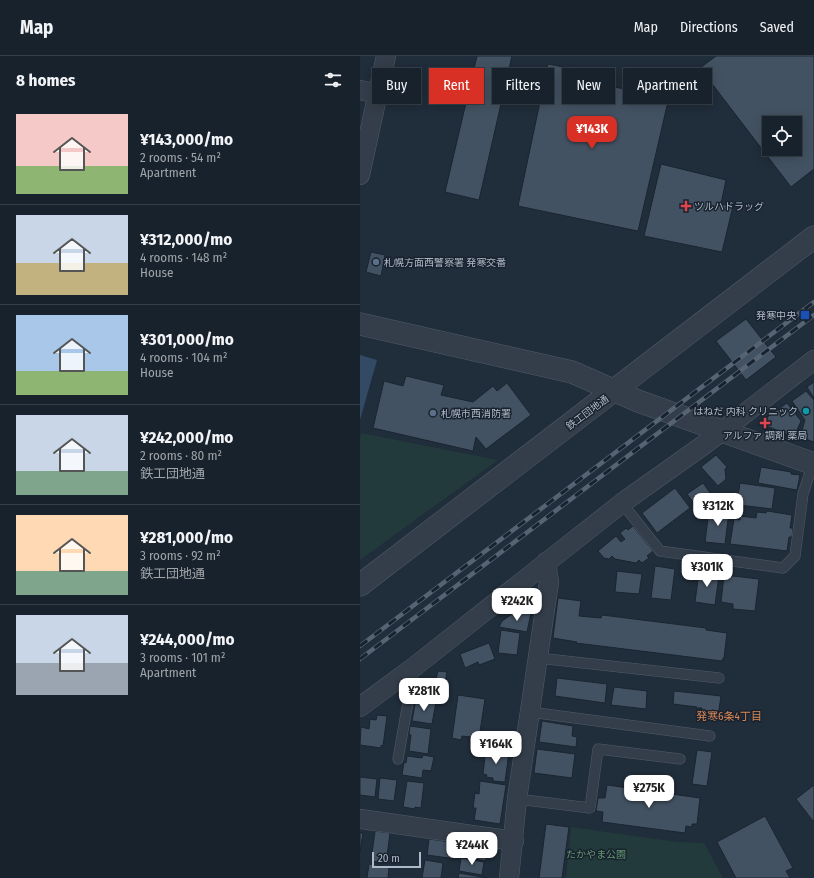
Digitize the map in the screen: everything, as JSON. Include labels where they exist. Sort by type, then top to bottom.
[{"type":"street","points":[[360,175],[369,92],[386,56]]},
{"type":"street","name":"鉄工団地通","points":[[360,586],[814,237]]},
{"type":"street","points":[[360,324],[572,372],[614,391],[814,464]]},
{"type":"street","points":[[360,707],[414,667],[622,502],[705,444],[814,360]]},
{"type":"street","points":[[509,878],[517,799],[549,582],[546,562]]},
{"type":"street","points":[[360,818],[514,840]]},
{"type":"lane","points":[[622,502],[660,551],[783,568],[796,556],[803,494],[814,464]]},
{"type":"lane","points":[[538,658],[719,678]]},
{"type":"lane","points":[[398,759],[414,667]]},
{"type":"lane","points":[[530,712],[710,736]]},
{"type":"lane","points":[[517,799],[590,808],[598,749],[680,759]]},
{"type":"green space","points":[[361,433],[498,460],[360,560]]},
{"type":"green space","name":"たかやま公園","points":[[571,827],[677,842],[704,843],[723,878],[566,878]]},
{"type":"water","points":[[360,355],[377,360],[360,420]]},
{"type":"building","points":[[477,56],[512,56],[509,68],[492,68],[492,104],[501,104],[479,200],[445,192],[466,104],[484,104],[484,68],[474,68]]},
{"type":"building","points":[[716,56],[814,56],[814,169],[791,187],[767,156],[802,156],[802,116],[762,116],[762,149],[712,84],[712,68],[700,68]]},
{"type":"building","points":[[548,64],[569,68],[562,68],[562,104],[615,104],[615,87],[623,89],[623,104],[667,104],[638,231],[518,206],[540,104],[554,104],[554,68],[547,68]]},
{"type":"building","points":[[661,164],[726,180],[721,204],[733,206],[722,252],[644,236]]},
{"type":"building","points":[[371,252],[385,255],[381,276],[366,272]]},
{"type":"building","points":[[746,319],[776,357],[746,380],[716,341]]},
{"type":"building","points":[[406,376],[444,385],[441,395],[473,402],[493,386],[497,391],[507,383],[531,415],[486,449],[476,437],[473,451],[373,428],[384,381],[403,386]]},
{"type":"building","points":[[814,382],[814,398],[807,387]]},
{"type":"building","name":"はねだ 内科 クリニック","points":[[806,391],[814,400],[814,442],[800,437],[805,420],[792,401]]},
{"type":"building","points":[[787,403],[801,421],[794,437],[759,423]]},
{"type":"building","points":[[716,455],[727,467],[725,469],[726,479],[718,486],[701,467]]},
{"type":"building","points":[[761,467],[800,475],[797,490],[758,483]]},
{"type":"building","points":[[703,483],[718,504],[703,515],[687,494]]},
{"type":"building","points":[[740,483],[775,488],[772,509],[739,505],[740,497],[738,496]]},
{"type":"building","points":[[675,488],[690,508],[657,533],[642,513]]},
{"type":"building","points":[[725,506],[729,512],[725,544],[705,542],[708,518]]},
{"type":"building","points":[[767,511],[792,515],[790,528],[793,528],[792,537],[789,537],[787,551],[730,544],[734,519],[740,520],[740,516],[756,518],[757,512],[766,513]]},
{"type":"building","points":[[633,526],[653,551],[647,556],[649,558],[642,563],[639,560],[636,563],[615,559],[612,556],[609,559],[604,558],[598,551],[616,536],[621,542],[625,539],[620,533],[626,528],[628,530]]},
{"type":"building","points":[[655,566],[675,569],[671,600],[651,598]]},
{"type":"building","points":[[617,571],[642,574],[639,594],[615,592]]},
{"type":"building","points":[[699,572],[719,575],[715,605],[695,602]]},
{"type":"building","points":[[724,575],[759,579],[755,611],[733,609],[733,604],[721,602]]},
{"type":"building","points":[[558,598],[581,601],[579,616],[601,618],[602,615],[706,628],[706,630],[727,633],[724,658],[722,661],[576,643],[577,642],[553,638]]},
{"type":"building","points":[[517,610],[531,613],[527,632],[499,627],[502,621],[512,614],[516,615]]},
{"type":"building","points":[[501,630],[520,633],[517,655],[498,653]]},
{"type":"building","points":[[489,643],[495,659],[479,665],[478,662],[465,668],[460,654]]},
{"type":"building","points":[[438,671],[447,672],[442,699],[417,695],[420,684],[429,685],[430,678],[436,679]]},
{"type":"building","points":[[557,678],[607,684],[605,703],[555,696]]},
{"type":"building","points":[[614,687],[647,691],[646,709],[611,705]]},
{"type":"building","points":[[674,691],[721,696],[718,716],[702,714],[702,708],[673,704]]},
{"type":"building","points":[[458,695],[485,699],[479,738],[462,736],[461,740],[452,738]]},
{"type":"building","points":[[416,699],[436,702],[432,724],[412,721]]},
{"type":"building","points":[[377,715],[387,716],[383,746],[381,745],[381,748],[360,745],[361,727],[369,729],[370,719],[376,720]]},
{"type":"building","points":[[542,721],[573,726],[572,736],[577,737],[576,747],[539,742]]},
{"type":"building","points":[[410,726],[431,729],[428,754],[409,751],[411,735],[409,735]]},
{"type":"building","points":[[486,748],[509,752],[505,782],[493,781],[493,778],[486,777],[487,775],[483,774]]},
{"type":"building","points":[[537,749],[575,754],[572,778],[534,773]]},
{"type":"building","points":[[697,750],[712,752],[707,786],[692,784]]},
{"type":"building","points":[[423,755],[434,757],[431,771],[423,770],[422,778],[402,775],[404,762],[406,763],[407,756],[422,758]]},
{"type":"building","points":[[360,777],[377,779],[375,797],[360,795]]},
{"type":"building","points":[[380,778],[397,780],[394,801],[378,799]]},
{"type":"building","points":[[407,781],[424,783],[421,808],[415,807],[415,809],[403,807]]},
{"type":"building","points":[[480,781],[506,785],[500,824],[474,820],[476,808],[473,808],[475,793],[479,794]]},
{"type":"building","points":[[607,785],[700,798],[697,824],[692,824],[692,827],[686,826],[685,833],[602,822],[603,812],[596,811],[598,798],[605,798]]},
{"type":"building","points":[[814,785],[814,820],[813,821],[796,799]]},
{"type":"building","points":[[765,816],[793,868],[786,871],[790,878],[736,878],[717,842]]},
{"type":"building","points":[[546,824],[569,827],[562,878],[539,878]]},
{"type":"building","points":[[375,831],[390,833],[386,863],[371,861]]},
{"type":"building","points":[[360,833],[363,833],[360,852]]},
{"type":"building","points":[[429,839],[459,843],[456,859],[427,855]]},
{"type":"building","points":[[462,843],[486,846],[484,854],[486,855],[486,861],[460,856]]},
{"type":"building","points":[[461,858],[484,862],[482,875],[459,871]]},
{"type":"building","points":[[425,860],[443,863],[441,878],[422,878]]},
{"type":"building","points":[[369,864],[389,867],[388,878],[367,878]]},
{"type":"building","points":[[459,873],[488,878],[458,878]]},
{"type":"railway","points":[[360,646],[814,302]]},
{"type":"railway","points":[[360,659],[814,315]]},
{"type":"place","name":"ツルハドラッグ","points":[[686,206]]},
{"type":"place","name":"札幌方面西警察署 発寒交番","points":[[376,262]]},
{"type":"place","name":"発寒中央","points":[[805,315]]},
{"type":"place","name":"はねだ 内科 クリニック","points":[[806,411]]},
{"type":"place","name":"札幌市西消防署","points":[[433,413]]},
{"type":"place","name":"アルファ 調剤 薬局","points":[[765,423]]},
{"type":"district","name":"発寒6条4丁目","points":[[729,716]]}]
